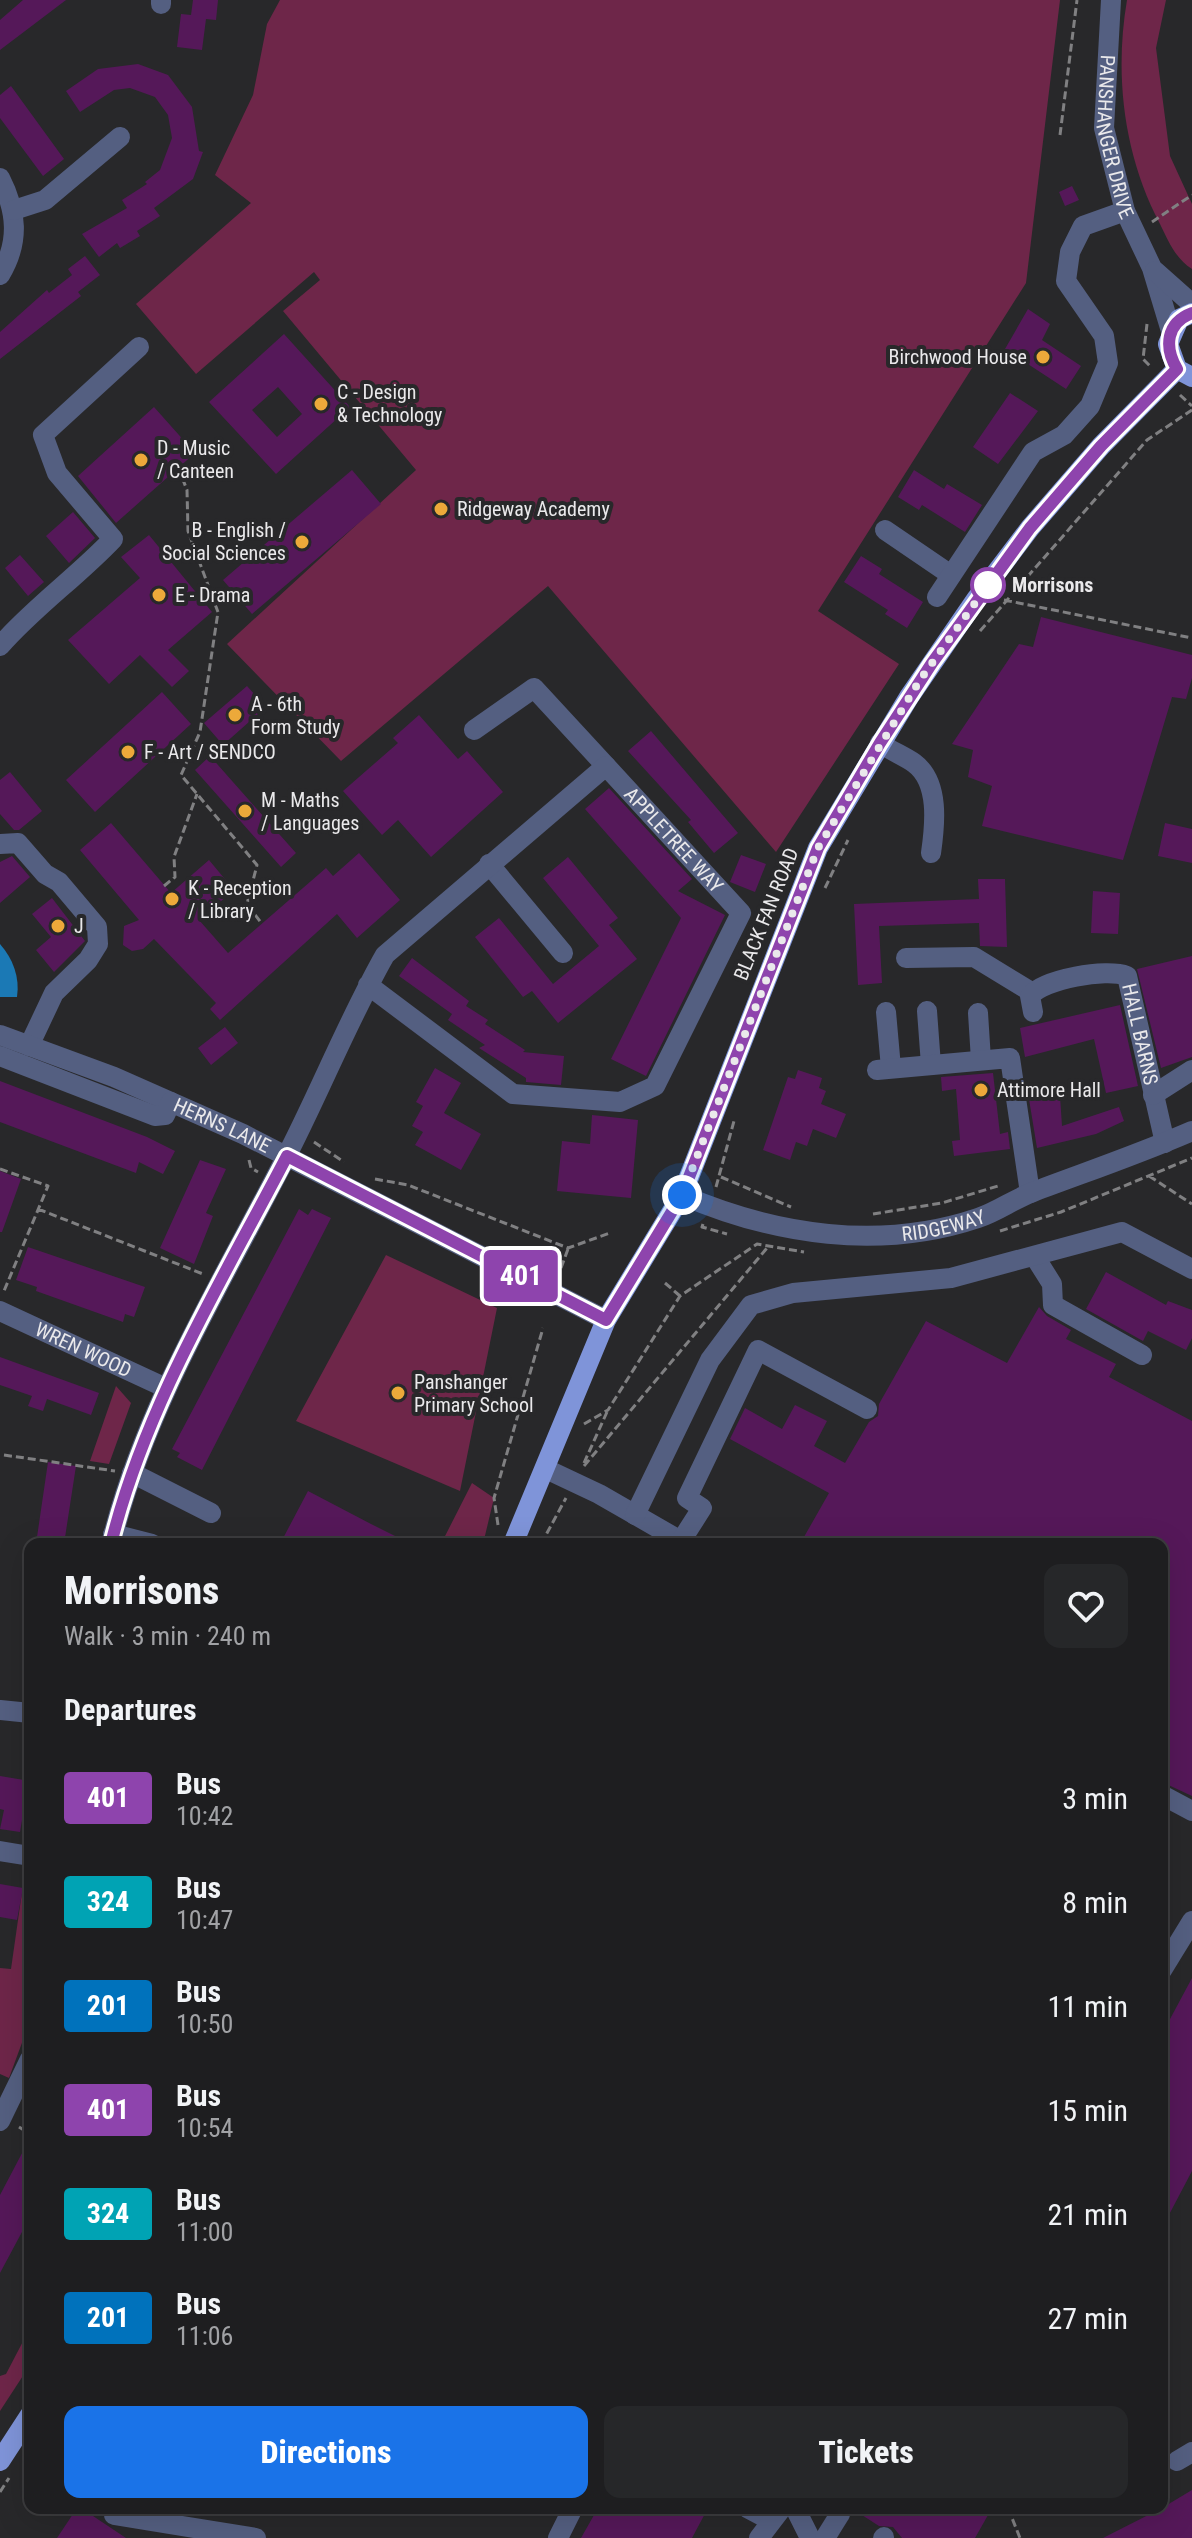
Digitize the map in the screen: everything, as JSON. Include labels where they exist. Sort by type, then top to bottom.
[{"type":"main road","points":[[1184,373],[1168,344],[1171,331],[1179,319],[1192,313]]},
{"type":"main road","name":"BLACK FAN ROAD","points":[[506,1536],[546,1469],[606,1320],[682,1195],[818,848],[880,743],[1030,528],[1101,446],[1184,373]]},
{"type":"main road","points":[[0,2461],[24,2424]]},
{"type":"street","name":"PANSHANGER DRIVE","points":[[1111,0],[1104,128],[1125,211],[1152,268],[1171,331]]},
{"type":"street","points":[[14,210],[45,200],[120,137]]},
{"type":"street","points":[[0,178],[14,210],[12,252],[0,275]]},
{"type":"street","points":[[937,597],[1033,452],[1064,435],[1090,406],[1108,363],[1104,336],[1066,281],[1070,252],[1083,226],[1125,211]]},
{"type":"street","name":"PANSHANGER DRIVE","points":[[1152,268],[1192,304]]},
{"type":"street","points":[[0,646],[28,614],[75,579],[113,539],[57,473],[43,435],[139,347]]},
{"type":"street","points":[[885,530],[951,575]]},
{"type":"street","points":[[112,1538],[132,1473],[166,1388],[287,1156],[385,955],[606,766],[534,688],[474,730]]},
{"type":"street","points":[[880,743],[913,762],[926,775],[935,818],[931,853]]},
{"type":"street","name":"APPLETREE WAY","points":[[368,985],[513,1094],[620,1102],[655,1086],[741,913],[606,766]]},
{"type":"street","points":[[0,844],[18,843],[45,874],[59,882],[97,927],[98,944],[88,960],[54,993],[29,1046]]},
{"type":"street","points":[[489,864],[563,953]]},
{"type":"street","name":"HALL BARNS","points":[[906,958],[974,957],[1033,1003],[1038,986],[1112,970],[1127,976],[1165,1143]]},
{"type":"street","points":[[927,1011],[931,1065]]},
{"type":"street","points":[[886,1012],[884,1069],[989,1059],[1011,1060],[1028,1185]]},
{"type":"street","points":[[978,1013],[989,1059]]},
{"type":"street","name":"HERNS LANE","points":[[0,1035],[171,1102],[287,1156],[606,1320]]},
{"type":"street","points":[[0,1056],[155,1116],[165,1115],[171,1102]]},
{"type":"street","points":[[1153,1095],[1192,1070]]},
{"type":"street","name":"RIDGEWAY","points":[[682,1195],[776,1229],[836,1234],[909,1234],[979,1218],[1028,1185],[1110,1166],[1192,1131]]},
{"type":"street","points":[[635,1515],[710,1360],[751,1305],[793,1293],[951,1278],[1122,1232],[1192,1269]]},
{"type":"street","points":[[1035,1257],[1052,1284],[1053,1305],[1142,1355]]},
{"type":"street","name":"WREN WOOD","points":[[0,1311],[166,1388]]},
{"type":"street","points":[[686,1538],[702,1508],[687,1498],[758,1350],[867,1409]]},
{"type":"street","points":[[546,1469],[677,1538]]},
{"type":"street","points":[[132,1473],[211,1513]]},
{"type":"street","points":[[0,1710],[24,1712]]},
{"type":"street","points":[[1168,1798],[1192,1811]]},
{"type":"street","points":[[0,1851],[24,1855]]},
{"type":"street","points":[[1168,1960],[1192,1921]]},
{"type":"street","points":[[0,2121],[7,2090],[24,2067]]},
{"type":"street","points":[[558,2538],[570,2514]]},
{"type":"street","points":[[759,2538],[776,2514]]},
{"type":"street","points":[[798,2514],[810,2538]]},
{"type":"street","points":[[825,2538],[840,2514]]},
{"type":"street","points":[[114,2515],[256,2538]]},
{"type":"path","points":[[1060,135],[1077,0]]},
{"type":"path","points":[[1135,233],[1192,195]]},
{"type":"path","points":[[178,467],[187,490],[188,531],[218,612],[200,732],[181,775],[257,865],[247,904],[262,924]]},
{"type":"path","points":[[986,587],[1004,601],[1192,638]]},
{"type":"path","points":[[164,886],[175,877],[174,857],[197,794]]},
{"type":"path","points":[[309,1138],[352,1168]]},
{"type":"path","points":[[1192,1158],[1149,1176],[1192,1204]]},
{"type":"path","points":[[0,1169],[48,1186],[0,1301]]},
{"type":"path","points":[[364,1176],[408,1185],[568,1248],[610,1233]]},
{"type":"path","points":[[721,1177],[798,1210]]},
{"type":"path","points":[[864,1216],[1028,1185]]},
{"type":"path","points":[[38,1209],[222,1281]]},
{"type":"path","points":[[702,1227],[737,1237]]},
{"type":"path","points":[[747,1240],[767,1248],[789,1251]]},
{"type":"path","points":[[559,1437],[608,1410],[680,1296],[757,1244]]},
{"type":"path","points":[[561,1268],[568,1248]]},
{"type":"path","points":[[582,1469],[767,1248]]},
{"type":"path","points":[[665,1283],[680,1296]]},
{"type":"path","points":[[506,1536],[494,1498],[543,1328]]},
{"type":"path","points":[[4,1455],[132,1473]]},
{"type":"path","points":[[1010,2514],[1020,2538]]},
{"type":"shaded area","name":"Ridgeway Academy","points":[[280,0],[1060,0],[1026,283],[818,611],[899,664],[776,852],[548,586],[341,761],[227,644],[416,470],[283,311],[320,280],[314,272],[196,374],[136,304],[251,203],[215,175],[253,95],[267,24]]},
{"type":"shaded area","points":[[1127,0],[1166,0],[1156,48],[1170,156],[1192,204],[1192,269],[1177,255],[1166,237],[1148,198],[1130,143],[1122,86]]},
{"type":"shaded area","points":[[386,1255],[497,1308],[460,1491],[296,1421]]},
{"type":"shaded area","points":[[116,1386],[131,1403],[109,1464],[90,1461]]},
{"type":"shaded area","points":[[472,1483],[494,1498],[484,1538],[444,1538]]},
{"type":"shaded area","points":[[24,1878],[24,2037],[9,2078],[0,2074],[0,1968],[11,1969]]},
{"type":"shaded area","points":[[24,2340],[24,2374],[0,2411],[0,2376],[6,2374]]},
{"type":"water","points":[[0,944],[14,969],[17,997],[0,997]]},
{"type":"building","points":[[23,0],[66,0],[0,50],[0,20]]},
{"type":"building","points":[[193,0],[218,0],[216,20],[206,19],[202,50],[177,47],[181,14],[191,15]]},
{"type":"building","points":[[138,64],[168,75],[192,107],[199,151],[203,152],[193,179],[154,208],[160,216],[137,231],[140,236],[120,248],[117,243],[99,257],[82,234],[127,208],[122,200],[147,184],[145,182],[160,170],[172,138],[168,115],[155,97],[130,88],[114,90],[80,112],[66,91],[98,69]]},
{"type":"building","points":[[11,86],[64,159],[43,176],[0,118],[0,95]]},
{"type":"building","points":[[1072,186],[1079,200],[1065,206],[1059,192]]},
{"type":"building","points":[[85,256],[100,275],[78,292],[81,296],[0,359],[0,332],[47,290],[49,293],[72,275],[68,269]]},
{"type":"building","name":"Birchwood House","points":[[1028,309],[1050,324],[1042,340],[1081,366],[1066,389],[1005,349]]},
{"type":"building","name":"C - Design & Technology","points":[[284,334],[350,407],[276,474],[209,402]],"holes":[[[278,387],[302,414],[277,437],[252,410]]]},
{"type":"building","points":[[1010,393],[1038,411],[998,464],[973,447]]},
{"type":"building","name":"D - Music / Canteen","points":[[154,407],[195,453],[116,523],[78,476]]},
{"type":"building","name":"B - English / Social Sciences","points":[[352,470],[381,504],[252,614],[223,580]]},
{"type":"building","points":[[914,470],[944,489],[947,484],[982,505],[965,532],[922,505],[919,510],[898,497]]},
{"type":"building","points":[[73,512],[95,538],[69,563],[46,536]]},
{"type":"building","name":"E - Drama","points":[[149,535],[212,612],[168,650],[189,671],[172,687],[140,655],[109,684],[68,640],[140,578],[121,557]]},
{"type":"building","points":[[20,555],[44,582],[28,596],[5,568]]},
{"type":"building","points":[[861,556],[882,569],[879,574],[923,602],[907,628],[885,614],[888,610],[844,582]]},
{"type":"building","name":"Morrisons","points":[[1041,617],[1192,655],[1192,678],[1186,699],[1172,697],[1123,860],[982,826],[992,786],[968,777],[973,750],[952,744],[1019,644],[1033,647]]},
{"type":"building","name":"A - 6th Form Study","points":[[247,686],[266,707],[223,745],[204,723]]},
{"type":"building","name":"F - Art / SENDCO","points":[[162,692],[191,724],[95,812],[66,780]]},
{"type":"building","points":[[419,715],[458,759],[467,751],[503,792],[431,857],[398,820],[382,835],[343,791],[398,743],[393,738]]},
{"type":"building","points":[[651,731],[738,833],[714,853],[688,822],[691,820],[628,751]]},
{"type":"building","name":"M - Maths / Languages","points":[[210,756],[296,853],[281,867],[195,770]]},
{"type":"building","points":[[10,772],[42,811],[19,830],[14,830],[0,814],[0,780]]},
{"type":"building","points":[[609,788],[692,879],[678,891],[725,915],[646,1076],[611,1059],[681,918],[585,809]]},
{"type":"building","points":[[111,823],[171,893],[209,860],[234,890],[199,920],[228,953],[326,868],[333,876],[359,853],[400,900],[357,938],[337,914],[220,1020],[210,1009],[216,1003],[154,939],[143,949],[132,951],[123,945],[124,926],[139,920],[80,850]]},
{"type":"building","points":[[1165,823],[1192,829],[1192,863],[1158,856]]},
{"type":"building","points":[[741,855],[766,864],[755,892],[730,882]]},
{"type":"building","points":[[12,856],[30,877],[0,903],[0,862]]},
{"type":"building","points":[[568,857],[618,918],[609,925],[637,959],[558,1023],[532,991],[523,997],[475,937],[499,918],[553,984],[599,946],[543,878]]},
{"type":"building","points":[[978,879],[1005,879],[1007,947],[980,946],[979,923],[879,926],[882,983],[858,985],[854,904],[979,899]]},
{"type":"building","points":[[1093,891],[1120,893],[1118,934],[1091,933]]},
{"type":"building","name":"J","points":[[52,898],[85,941],[54,972],[36,950],[51,937],[32,914]]},
{"type":"building","points":[[1192,956],[1192,1057],[1161,1068],[1137,969]]},
{"type":"building","points":[[412,958],[469,1001],[466,1006],[488,1020],[485,1024],[525,1050],[523,1052],[564,1056],[561,1085],[526,1082],[526,1078],[479,1048],[485,1045],[448,1020],[452,1014],[399,976]]},
{"type":"building","points":[[1120,1005],[1138,1086],[1106,1093],[1094,1039],[1025,1057],[1020,1028]]},
{"type":"building","points":[[225,1027],[238,1043],[211,1065],[198,1048]]},
{"type":"building","points":[[435,1068],[461,1083],[444,1113],[481,1134],[461,1170],[415,1145],[423,1132],[412,1126],[423,1106],[416,1102]]},
{"type":"building","points":[[798,1070],[822,1078],[819,1088],[826,1091],[821,1104],[846,1114],[836,1138],[813,1129],[807,1146],[796,1142],[790,1160],[763,1150],[788,1077],[795,1079]]},
{"type":"building","points":[[993,1073],[1000,1134],[1008,1132],[1010,1149],[954,1156],[952,1141],[960,1140],[956,1089],[942,1091],[941,1077]]},
{"type":"building","points":[[0,1081],[147,1137],[175,1151],[163,1174],[139,1162],[136,1173],[0,1122]]},
{"type":"building","points":[[1060,1096],[1062,1126],[1119,1107],[1124,1121],[1096,1134],[1037,1148],[1029,1099]]},
{"type":"building","points":[[592,1115],[638,1120],[631,1198],[557,1191],[562,1141],[590,1144]]},
{"type":"building","points":[[200,1160],[226,1169],[206,1213],[213,1216],[194,1264],[160,1248]]},
{"type":"building","points":[[0,1171],[21,1179],[2,1232],[0,1232]]},
{"type":"building","points":[[299,1209],[308,1215],[312,1209],[331,1218],[202,1470],[177,1457],[180,1453],[172,1449]]},
{"type":"building","points":[[28,1247],[145,1287],[134,1317],[125,1314],[123,1322],[36,1291],[37,1287],[16,1280]]},
{"type":"building","points":[[1106,1272],[1166,1305],[1168,1301],[1192,1310],[1192,1338],[1186,1350],[1148,1331],[1143,1341],[1086,1309]]},
{"type":"building","points":[[1039,1307],[1047,1316],[1071,1330],[1066,1339],[1116,1364],[1109,1377],[1192,1421],[1192,1796],[1168,1785],[1168,1538],[803,1538],[829,1493],[730,1439],[745,1408],[782,1429],[795,1405],[827,1421],[814,1446],[845,1463],[869,1422],[878,1416],[879,1404],[926,1321],[1007,1363]]},
{"type":"building","points":[[0,1357],[99,1393],[91,1415],[47,1399],[43,1411],[28,1406],[32,1396],[0,1385]]},
{"type":"building","points":[[48,1462],[76,1466],[65,1538],[37,1538]]},
{"type":"building","points":[[308,1491],[399,1538],[283,1538]]},
{"type":"building","points":[[0,1776],[24,1780],[24,1814],[20,1832],[0,1829],[4,1810],[0,1809]]},
{"type":"building","points":[[0,1884],[23,1888],[17,1920],[0,1917]]},
{"type":"building","points":[[1192,1978],[1192,2171],[1168,2217],[1168,2023]]},
{"type":"building","points":[[24,2149],[24,2228],[0,2273],[0,2195]]},
{"type":"building","points":[[1192,2490],[1192,2538],[1103,2538],[1150,2514],[1168,2514],[1168,2504]]},
{"type":"building","points":[[73,2514],[90,2514],[126,2538],[57,2538]]},
{"type":"building","points":[[595,2514],[705,2514],[692,2538],[581,2538]]},
{"type":"building","points":[[860,2514],[989,2514],[975,2538],[902,2538],[893,2527],[879,2526]]},
{"type":"bus line","name":"401","points":[[113,1538],[123,1497],[166,1388],[287,1156],[606,1320],[682,1195],[818,848],[909,697],[977,598],[1030,528],[1101,446],[1177,369],[1170,358],[1168,344],[1171,331],[1179,319],[1192,313]]},
{"type":"place","name":"Birchwood House","points":[[1043,357]]},
{"type":"place","name":"C - Design & Technology","points":[[321,404]]},
{"type":"place","name":"D - Music / Canteen","points":[[141,460]]},
{"type":"place","name":"Ridgeway Academy","points":[[441,509]]},
{"type":"place","name":"B - English / Social Sciences","points":[[302,542]]},
{"type":"place","name":"Morrisons","points":[[988,585]]},
{"type":"place","name":"E - Drama","points":[[159,595]]},
{"type":"place","name":"A - 6th Form Study","points":[[235,715]]},
{"type":"place","name":"F - Art / SENDCO","points":[[128,752]]},
{"type":"place","name":"M - Maths / Languages","points":[[245,811]]},
{"type":"place","name":"K - Reception / Library","points":[[172,899]]},
{"type":"place","name":"J","points":[[58,926]]},
{"type":"place","name":"Attimore Hall","points":[[981,1090]]},
{"type":"place","name":"Panshanger Primary School","points":[[398,1393]]},
{"type":"route","points":[[682,1195],[818,848],[920,680],[988,585]]}]
